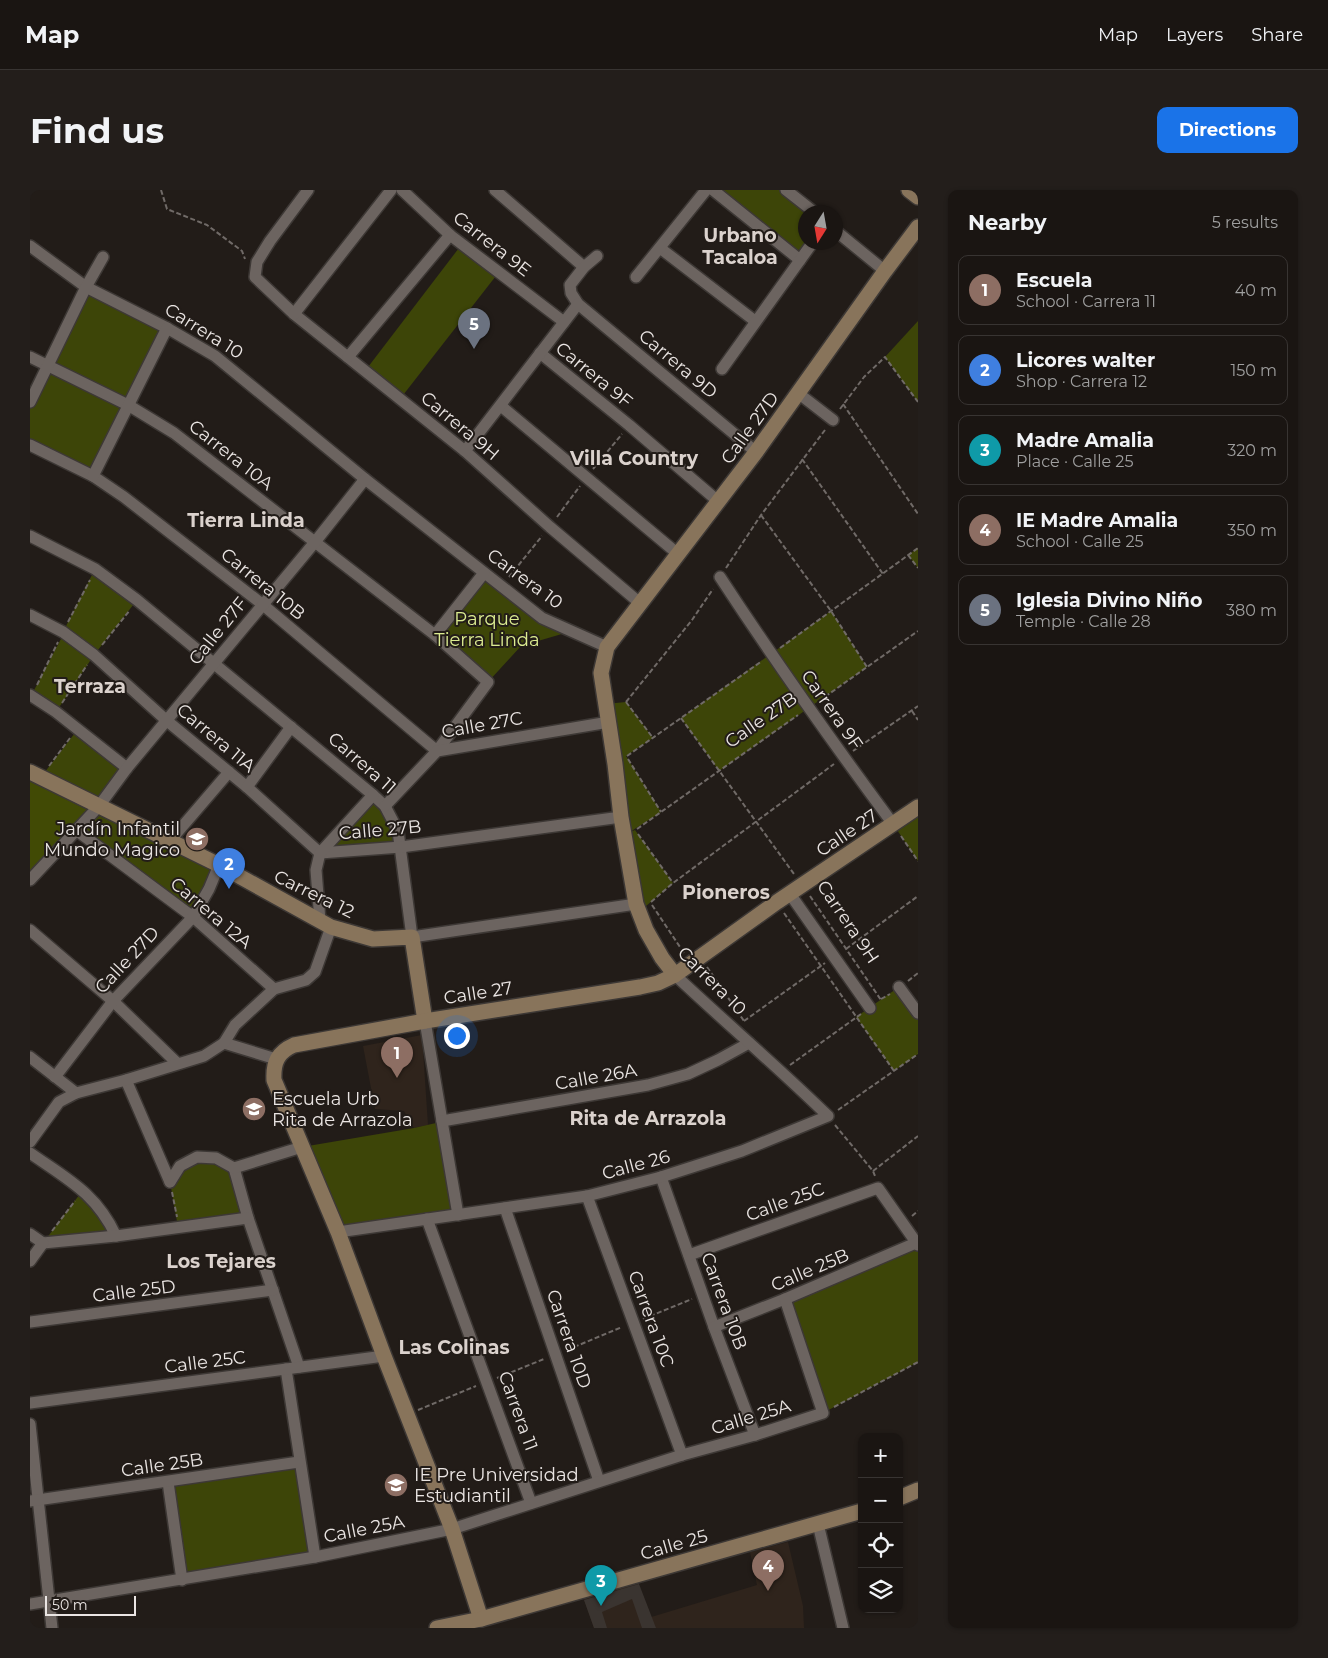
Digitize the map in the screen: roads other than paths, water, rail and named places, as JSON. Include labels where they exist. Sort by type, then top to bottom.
[{"type":"street","name":"Carrera 9H","points":[[308,190],[257,262],[256,277],[294,314],[465,451],[550,527],[641,604]]},
{"type":"street","points":[[294,314],[391,190]]},
{"type":"street","name":"Carrera 9E","points":[[402,190],[450,235],[564,322]]},
{"type":"street","points":[[495,190],[584,267]]},
{"type":"street","points":[[636,277],[706,190]]},
{"type":"street","points":[[713,190],[800,260]]},
{"type":"street","points":[[786,190],[805,205]]},
{"type":"street","points":[[909,190],[918,197]]},
{"type":"street","name":"Calle 27D","points":[[607,647],[719,502],[884,271],[918,227]]},
{"type":"street","points":[[348,357],[450,235]]},
{"type":"street","points":[[843,237],[884,271]]},
{"type":"street","name":"Carrera 10","points":[[30,246],[86,288],[167,328],[215,356],[365,479],[542,618],[607,647],[601,673],[621,817],[643,903],[646,930],[662,958],[675,975],[749,1043],[782,1070],[828,1116]]},
{"type":"street","points":[[660,248],[755,322]]},
{"type":"street","points":[[722,369],[807,250]]},
{"type":"street","points":[[465,451],[578,304],[571,293],[570,285],[584,267],[597,256]]},
{"type":"street","points":[[30,402],[103,257]]},
{"type":"street","name":"Carrera 9D","points":[[578,304],[756,452]]},
{"type":"street","points":[[93,476],[167,328]]},
{"type":"street","name":"Carrera 9F","points":[[540,353],[629,425],[719,502]]},
{"type":"street","name":"Carrera 10A","points":[[30,358],[128,405],[174,433],[435,635],[488,682],[437,751]]},
{"type":"street","points":[[798,393],[833,420]]},
{"type":"street","points":[[501,406],[678,554]]},
{"type":"street","name":"Carrera 10B","points":[[30,445],[93,476],[124,496],[262,604],[437,751]]},
{"type":"street","name":"Calle 27F","points":[[30,880],[99,806],[166,720],[315,542],[365,479]]},
{"type":"street","name":"Carrera 11","points":[[30,536],[95,569],[137,600],[385,806],[398,830],[425,1021],[458,1215]]},
{"type":"street","points":[[435,635],[484,573]]},
{"type":"street","name":"Carrera 9F","points":[[720,578],[843,757],[893,824]]},
{"type":"street","name":"Carrera 11A","points":[[30,615],[63,632],[94,655],[166,720],[247,787],[320,853]]},
{"type":"street","points":[[30,696],[78,728],[127,768]]},
{"type":"street","name":"Calle 27C","points":[[385,806],[437,751],[609,722]]},
{"type":"street","points":[[247,787],[291,728]]},
{"type":"street","points":[[169,842],[229,772]]},
{"type":"street","name":"Carrera 12","points":[[35,775],[169,842],[220,865],[325,924],[373,939],[412,937],[643,903]]},
{"type":"street","points":[[30,1142],[59,1102],[76,1093],[204,1056],[224,1043],[235,1025],[274,989],[306,980],[315,972],[325,924],[316,870],[320,853],[373,795]]},
{"type":"street","name":"Calle 27","points":[[276,1059],[284,1050],[294,1045],[425,1021],[640,988],[658,983],[675,975],[918,807]]},
{"type":"street","name":"Calle 27B","points":[[320,853],[401,847],[621,817]]},
{"type":"street","name":"Carrera 12A","points":[[76,830],[193,917],[274,989]]},
{"type":"street","name":"Calle 27D","points":[[55,1077],[113,1001],[193,917],[220,865]]},
{"type":"street","points":[[790,894],[870,1008]]},
{"type":"street","points":[[30,930],[113,1001],[177,1063]]},
{"type":"street","points":[[900,986],[918,1013]]},
{"type":"street","points":[[224,1043],[276,1059],[273,1070],[274,1080],[338,1232],[452,1530],[481,1619]]},
{"type":"street","name":"Calle 26A","points":[[442,1121],[648,1085],[688,1074],[749,1043]]},
{"type":"street","points":[[30,1057],[76,1093]]},
{"type":"street","points":[[126,1080],[170,1182],[180,1166],[197,1157],[216,1158],[234,1168],[248,1218],[299,1367]]},
{"type":"street","name":"Calle 26","points":[[338,1232],[587,1196],[661,1177],[742,1151],[828,1116]]},
{"type":"street","points":[[234,1168],[302,1146]]},
{"type":"street","points":[[30,1153],[83,1190],[109,1220],[116,1236]]},
{"type":"street","name":"Carrera 10B","points":[[661,1177],[714,1327],[755,1435]]},
{"type":"street","name":"Calle 25C","points":[[689,1255],[878,1188],[918,1244]]},
{"type":"street","name":"Carrera 10C","points":[[587,1196],[682,1455]]},
{"type":"street","name":"Carrera 10D","points":[[505,1208],[599,1481]]},
{"type":"street","points":[[30,1234],[43,1243],[116,1236],[248,1218]]},
{"type":"street","name":"Carrera 11","points":[[427,1219],[531,1503]]},
{"type":"street","points":[[30,1262],[43,1243]]},
{"type":"street","name":"Calle 25B","points":[[714,1327],[918,1244]]},
{"type":"street","name":"Calle 25D","points":[[30,1322],[273,1290]]},
{"type":"street","name":"Calle 25A","points":[[30,1604],[182,1580],[452,1530],[599,1481],[823,1413],[785,1299]]},
{"type":"street","name":"Calle 25C","points":[[30,1403],[384,1356]]},
{"type":"street","points":[[286,1369],[315,1556]]},
{"type":"street","points":[[30,1424],[34,1501],[50,1601],[52,1628]]},
{"type":"street","name":"Calle 25B","points":[[34,1501],[299,1462]]},
{"type":"street","points":[[168,1482],[182,1580]]},
{"type":"street","points":[[903,1496],[918,1490]]},
{"type":"street","name":"Calle 25","points":[[437,1628],[481,1619],[858,1512]]},
{"type":"street","points":[[818,1524],[843,1628]]},
{"type":"place","name":"Iglesia Divino Niño","points":[[474,349]]},
{"type":"place","name":"Jardín Infantil Mundo Magico","points":[[197,839]]},
{"type":"place","name":"Licores walter","points":[[229,889]]},
{"type":"place","name":"Escuela","points":[[397,1078]]},
{"type":"place","name":"Escuela Urb Rita de Arrazola","points":[[254,1109]]},
{"type":"place","name":"IE Pre Universidad Estudiantil","points":[[396,1485]]},
{"type":"place","name":"IE Madre Amalia","points":[[768,1591]]},
{"type":"place","name":"Madre Amalia","points":[[601,1606]]},
{"type":"district","name":"Urbano Tacaloa","points":[[740,246]]},
{"type":"district","name":"Villa Country","points":[[634,458]]},
{"type":"district","name":"Tierra Linda","points":[[246,520]]},
{"type":"district","name":"Terraza","points":[[90,686]]},
{"type":"district","name":"Pioneros","points":[[726,892]]},
{"type":"district","name":"Rita de Arrazola","points":[[648,1118]]},
{"type":"district","name":"Los Tejares","points":[[221,1261]]},
{"type":"district","name":"Las Colinas","points":[[454,1347]]},
{"type":"park label","name":"Parque Tierra Linda","points":[[487,629]]}]
